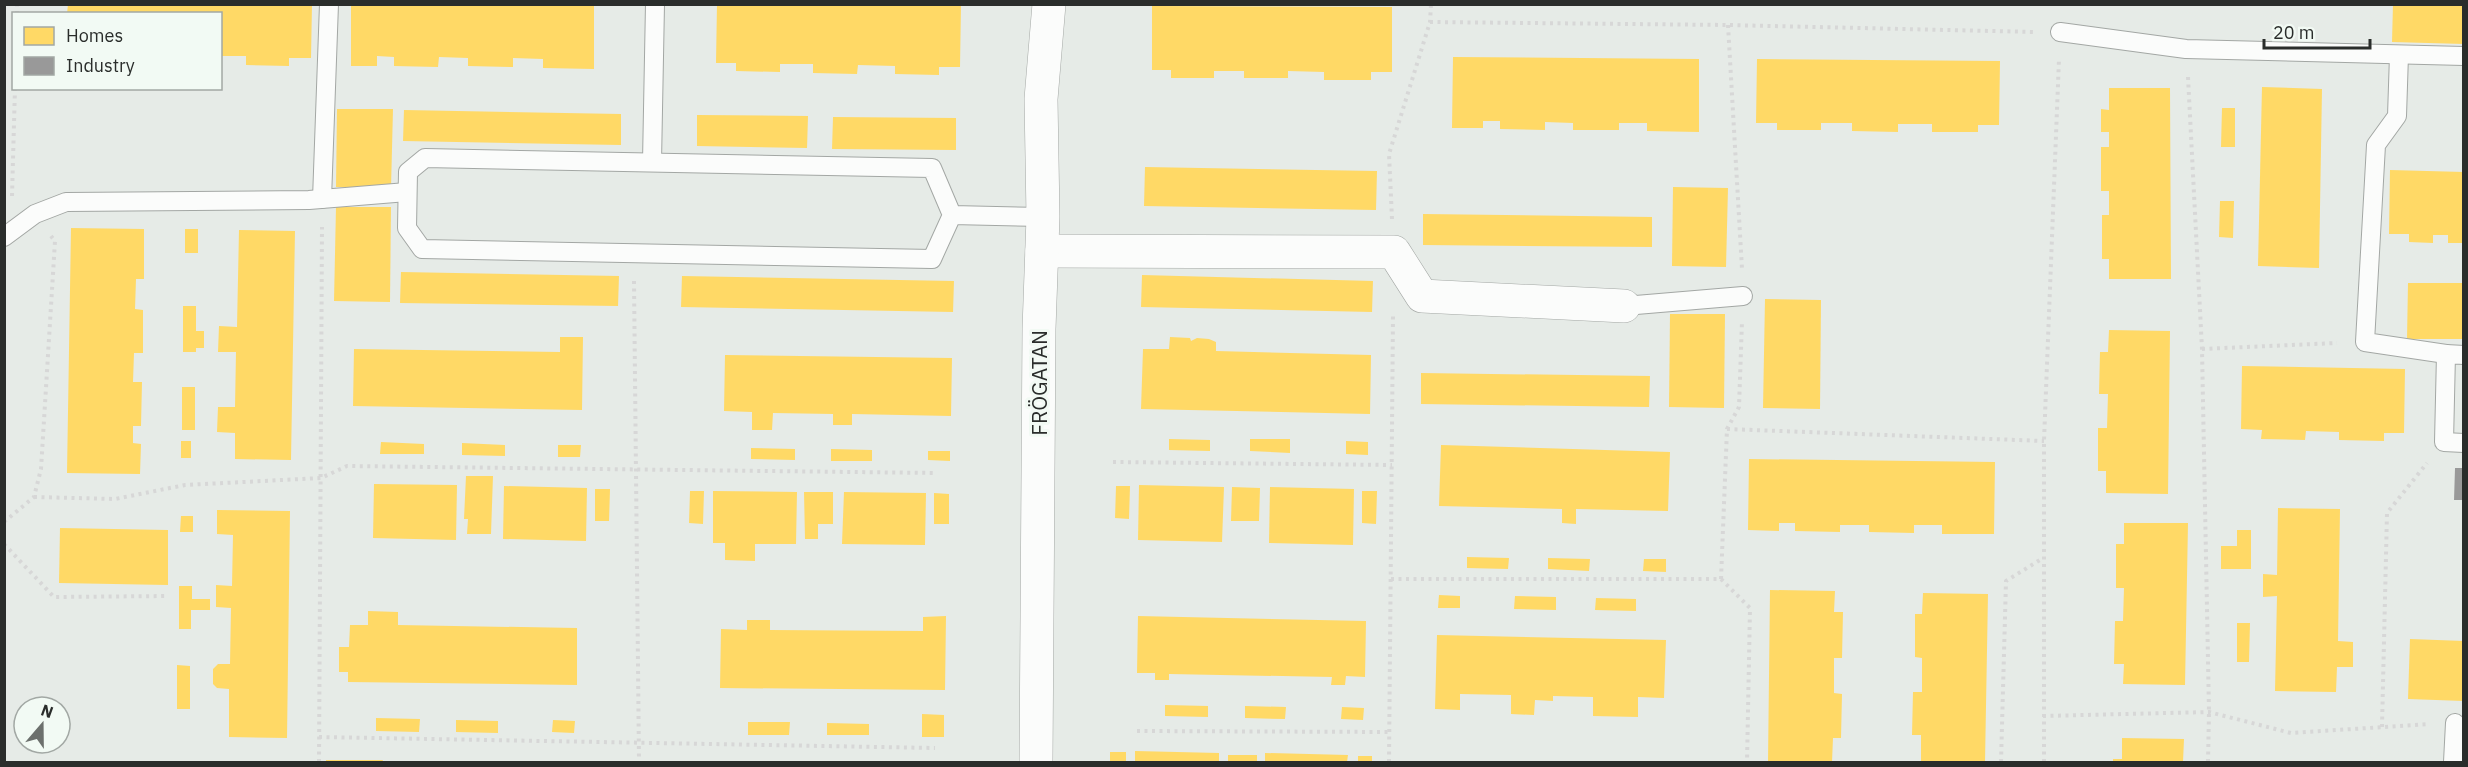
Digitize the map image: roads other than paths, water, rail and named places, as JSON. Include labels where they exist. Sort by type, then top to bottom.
[{"type":"street","name":"FRÖGATAN","points":[[1036,762],[1043,217],[1041,99],[1049,4]]},
{"type":"street","points":[[1042,251],[1394,252],[1422,296],[1624,306]]},
{"type":"lane","points":[[322,199],[330,4]]},
{"type":"lane","points":[[652,162],[655,4]]},
{"type":"lane","points":[[2060,32],[2186,49],[2463,56]]},
{"type":"lane","points":[[2399,55],[2397,116],[2376,145],[2365,342],[2455,354],[2444,442],[2463,442]]},
{"type":"lane","points":[[425,158],[652,162],[932,168],[952,215],[932,259],[422,249],[407,228],[408,171],[425,158]]},
{"type":"lane","points":[[4,237],[35,214],[66,202],[322,199],[407,192]]},
{"type":"lane","points":[[952,215],[1043,217]]},
{"type":"lane","points":[[1624,306],[1743,296]]},
{"type":"lane","points":[[2453,762],[2455,723]]}]
